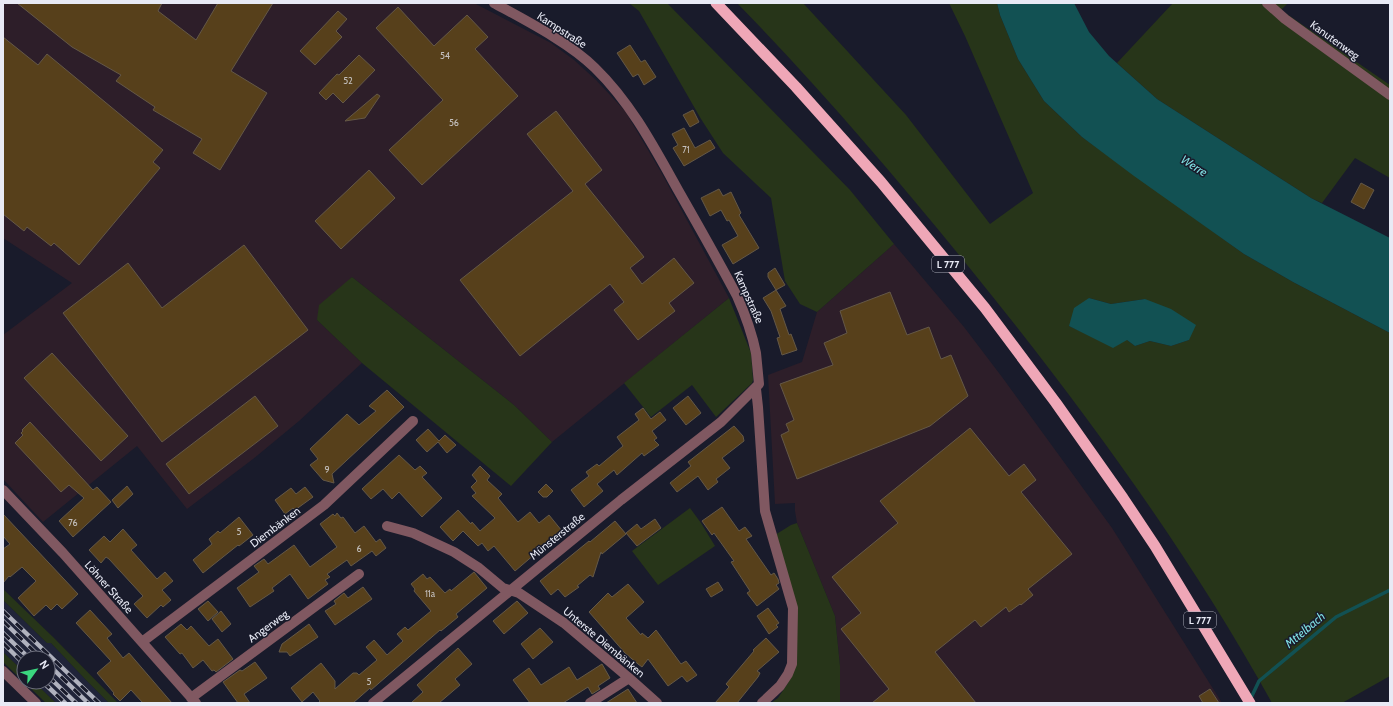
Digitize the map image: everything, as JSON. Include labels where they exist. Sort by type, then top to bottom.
[{"type":"highway","name":"L 777","points":[[716,3],[796,87],[881,182],[985,308],[1056,403],[1123,498],[1155,546],[1247,698]]},
{"type":"street","name":"Kampstraße","points":[[494,3],[568,46],[595,68],[629,106],[650,139],[737,296],[746,316],[756,352],[759,384],[756,389],[765,511],[793,608],[792,664],[788,674],[780,686],[762,703]]},
{"type":"street","name":"Kanutenweg","points":[[1267,3],[1285,19],[1390,95]]},
{"type":"street","name":"Münsterstraße","points":[[373,703],[621,500],[721,422],[756,389]]},
{"type":"street","name":"Diembänken","points":[[142,642],[324,505],[413,421]]},
{"type":"street","name":"Löhner Straße","points":[[3,490],[63,553],[194,700]]},
{"type":"street","name":"Unterste Diembänken","points":[[387,526],[413,533],[454,552],[479,568],[503,588],[518,593],[564,623],[630,678],[657,703]]},
{"type":"street","name":"Angerweg","points":[[194,700],[359,574]]},
{"type":"street","points":[[3,671],[36,703]]},
{"type":"street","points":[[590,703],[630,678]]},
{"type":"shaded area","points":[[3,3],[474,3],[551,43],[574,60],[596,80],[625,111],[661,172],[729,298],[552,442],[514,405],[352,277],[317,320],[362,363],[299,421],[253,459],[187,509],[137,446],[43,522],[3,479],[3,335],[72,283],[3,238]]},
{"type":"shaded area","points":[[629,3],[667,3],[850,190],[894,244],[817,312],[800,304],[785,281],[771,198],[723,153],[701,119],[639,11]]},
{"type":"shaded area","points":[[737,3],[803,3],[906,115],[990,224],[1033,193],[965,36],[949,3],[997,3],[1000,15],[1018,59],[1044,101],[1082,137],[1244,254],[1293,282],[1390,333],[1390,676],[1342,703],[1272,703],[1239,645],[1168,533],[1091,424],[1051,371],[913,199],[827,99]],"holes":[[[1089,298],[1111,304],[1145,299],[1189,340],[1171,346],[1150,341],[1135,346],[1127,340],[1080,331],[1069,326]]]},
{"type":"shaded area","points":[[1173,3],[1288,3],[1281,10],[1390,85],[1390,178],[1355,158],[1322,203],[1311,198],[1157,99],[1117,63]]},
{"type":"shaded area","points":[[894,244],[964,327],[1112,528],[1222,703],[840,703],[840,666],[835,616],[797,523],[795,503],[775,504],[768,375],[802,362],[817,312]]},
{"type":"shaded area","points":[[352,277],[514,405],[552,442],[511,486],[362,363],[317,320],[319,305]]},
{"type":"shaded area","points":[[729,298],[751,353],[752,383],[716,417],[692,385],[651,417],[624,383]]},
{"type":"shaded area","points":[[690,508],[715,546],[658,585],[632,551]]},
{"type":"shaded area","points":[[797,523],[835,616],[840,666],[840,703],[771,703],[778,698],[788,683],[796,638],[775,535]]},
{"type":"shaded area","points":[[3,589],[118,703],[109,703],[51,643],[47,643],[3,600]]},
{"type":"shaded area","points":[[3,600],[47,643],[51,643],[109,703],[56,703],[42,690],[56,690],[56,650],[16,650],[16,664],[3,652]]},
{"type":"shaded area","points":[[3,652],[16,664],[16,674],[3,662]]},
{"type":"shaded area","points":[[32,690],[42,690],[56,703],[46,703]]},
{"type":"water","name":"Werre","points":[[997,3],[1074,3],[1089,32],[1109,56],[1157,99],[1311,198],[1390,238],[1390,333],[1293,282],[1244,254],[1082,137],[1044,101],[1018,59],[1000,15]]},
{"type":"water","points":[[1089,298],[1111,304],[1145,299],[1171,309],[1196,325],[1189,340],[1171,346],[1150,341],[1135,346],[1127,340],[1113,348],[1069,326],[1074,308]]},
{"type":"building","points":[[17,3],[162,3],[158,11],[196,40],[218,3],[273,3],[231,71],[267,93],[220,170],[193,153],[202,139],[153,110],[155,107],[116,81],[121,75],[72,47]]},
{"type":"building","points":[[398,7],[434,46],[467,15],[488,37],[475,49],[518,96],[422,185],[389,150],[443,100],[376,28]]},
{"type":"building","points":[[338,11],[347,19],[336,31],[342,37],[315,65],[300,51]]},
{"type":"building","points":[[3,37],[38,65],[47,54],[163,150],[153,162],[160,168],[79,265],[54,243],[51,246],[27,227],[24,231],[3,214]]},
{"type":"building","points":[[630,45],[641,62],[645,60],[656,77],[644,85],[638,74],[633,77],[617,53]]},
{"type":"building","points":[[359,55],[375,70],[343,103],[333,93],[326,100],[319,93],[337,74],[339,75]]},
{"type":"building","points":[[377,94],[380,96],[365,118],[345,121]]},
{"type":"building","points":[[693,110],[699,122],[690,127],[683,115]]},
{"type":"building","points":[[556,111],[602,170],[585,184],[644,257],[630,268],[642,284],[674,258],[694,283],[669,303],[675,311],[638,340],[614,310],[624,302],[610,284],[520,356],[460,280],[573,191],[527,134]]},
{"type":"building","points":[[684,128],[695,148],[710,140],[715,148],[684,166],[673,148],[678,145],[672,134]]},
{"type":"building","points":[[369,170],[395,198],[341,249],[315,221]]},
{"type":"building","points":[[1361,183],[1374,190],[1364,209],[1351,202]]},
{"type":"building","points":[[719,189],[723,196],[731,192],[741,213],[739,215],[759,248],[733,264],[722,245],[738,236],[729,220],[727,221],[721,210],[710,216],[701,198]]},
{"type":"building","points":[[244,245],[308,330],[162,442],[63,313],[128,263],[162,308]]},
{"type":"building","points":[[775,268],[785,285],[776,290],[768,277],[768,273]]},
{"type":"building","points":[[776,290],[786,306],[780,309],[789,335],[791,334],[797,350],[782,355],[777,338],[780,337],[771,311],[763,298]]},
{"type":"building","points":[[890,292],[907,335],[929,327],[941,359],[951,355],[968,396],[930,426],[797,479],[781,435],[789,431],[786,424],[794,420],[780,384],[833,365],[824,343],[847,333],[840,311]]},
{"type":"building","points":[[52,353],[128,436],[101,461],[24,378]]},
{"type":"building","points":[[387,390],[404,407],[332,474],[334,483],[323,480],[310,465],[318,459],[310,449],[347,414],[359,425],[376,411],[369,406]]},
{"type":"building","points":[[255,396],[278,426],[189,494],[166,464]]},
{"type":"building","points":[[688,396],[701,413],[686,425],[673,408]]},
{"type":"building","points":[[643,408],[651,419],[660,412],[666,420],[652,431],[657,438],[654,440],[659,445],[644,456],[642,453],[617,475],[614,470],[597,484],[603,491],[584,507],[571,490],[589,476],[586,472],[597,464],[599,466],[623,446],[617,437],[639,420],[635,414]]},
{"type":"building","points":[[30,422],[93,490],[97,487],[111,502],[73,537],[59,521],[84,498],[69,485],[61,492],[15,443],[23,435],[21,433],[23,431],[22,430]]},
{"type":"building","points":[[734,426],[743,436],[744,441],[722,458],[730,468],[716,479],[718,482],[708,490],[698,476],[677,492],[670,483],[691,466],[688,462]]},
{"type":"building","points":[[970,428],[1009,476],[1024,464],[1036,480],[1021,492],[1072,554],[1028,589],[1033,595],[1021,605],[1020,604],[1009,612],[1006,607],[981,627],[975,620],[935,652],[976,703],[872,703],[889,689],[841,629],[861,613],[832,577],[898,523],[880,501]]},
{"type":"building","points":[[428,429],[439,441],[445,435],[456,445],[447,453],[438,442],[427,452],[416,440]]},
{"type":"building","points":[[399,455],[415,470],[420,466],[427,473],[422,477],[442,498],[422,517],[399,492],[392,499],[383,489],[371,499],[362,489]]},
{"type":"building","points":[[480,466],[490,476],[487,480],[502,494],[498,498],[518,522],[530,512],[539,523],[549,515],[562,531],[515,571],[494,546],[488,551],[482,543],[478,546],[463,531],[453,541],[440,527],[458,510],[480,531],[495,518],[472,496],[476,493],[471,487],[477,481],[472,475]]},
{"type":"building","points":[[546,484],[553,491],[547,497],[543,497],[538,492]]},
{"type":"building","points":[[127,486],[133,494],[118,508],[112,500]]},
{"type":"building","points":[[305,487],[313,497],[295,510],[293,508],[285,514],[275,500],[291,488],[296,494]]},
{"type":"building","points":[[722,507],[739,531],[745,527],[752,536],[746,539],[771,575],[774,573],[778,579],[779,583],[776,585],[779,589],[757,606],[747,593],[750,591],[731,562],[734,561],[714,533],[712,535],[702,521]]},
{"type":"building","points":[[337,513],[341,518],[343,517],[355,533],[364,526],[376,542],[380,539],[386,548],[376,556],[372,551],[351,566],[347,560],[327,574],[330,577],[325,580],[328,584],[308,599],[290,574],[272,588],[274,591],[250,607],[237,588],[259,572],[254,566],[264,559],[268,564],[294,545],[310,567],[337,547],[320,524],[333,514],[335,516]]},
{"type":"building","points":[[3,514],[78,594],[62,609],[57,604],[51,610],[46,605],[34,616],[18,598],[36,581],[22,567],[10,577],[9,576],[3,583],[3,549],[10,544],[3,536]]},
{"type":"building","points":[[239,517],[253,535],[203,573],[193,560],[212,544],[209,539],[218,531],[220,533]]},
{"type":"building","points":[[655,519],[661,528],[637,546],[626,533],[637,524],[641,529]]},
{"type":"building","points":[[615,521],[626,534],[602,554],[601,552],[593,577],[590,575],[577,586],[579,587],[565,597],[558,589],[551,595],[540,581]]},
{"type":"building","points":[[123,529],[137,545],[131,550],[157,579],[165,572],[173,581],[162,590],[171,600],[163,607],[161,605],[147,618],[134,604],[143,596],[109,559],[106,557],[101,563],[89,550],[104,536],[110,542]]},
{"type":"building","points":[[474,572],[487,588],[456,614],[458,617],[441,631],[440,630],[371,690],[370,688],[353,703],[318,703],[320,701],[313,692],[302,702],[291,688],[321,663],[335,681],[335,689],[353,673],[357,673],[359,675],[377,660],[366,647],[374,640],[387,655],[403,641],[397,634],[405,627],[408,630],[431,611],[414,591],[415,589],[411,584],[423,574],[427,579],[430,577],[445,593],[450,589],[451,591]]},
{"type":"building","points":[[718,582],[723,590],[711,597],[706,589]]},
{"type":"building","points":[[628,584],[644,602],[626,618],[641,635],[642,633],[648,638],[656,630],[681,664],[686,661],[697,675],[687,682],[682,676],[668,686],[648,659],[642,667],[638,664],[625,653],[589,612],[608,593],[612,597]]},
{"type":"building","points":[[363,587],[372,599],[335,625],[325,611],[336,604],[334,601],[344,593],[348,598]]},
{"type":"building","points":[[208,601],[218,612],[208,621],[198,609]]},
{"type":"building","points":[[517,601],[528,613],[504,634],[493,621]]},
{"type":"building","points":[[768,608],[779,623],[776,625],[778,627],[769,634],[757,616]]},
{"type":"building","points":[[90,610],[112,634],[107,638],[123,658],[129,653],[172,703],[143,703],[131,690],[120,701],[113,694],[114,693],[97,673],[111,661],[76,623]]},
{"type":"building","points":[[221,611],[231,624],[222,632],[212,619]]},
{"type":"building","points":[[181,624],[187,630],[191,626],[209,646],[218,639],[233,659],[216,672],[214,670],[212,671],[203,660],[193,668],[182,653],[180,654],[165,637]]},
{"type":"building","points":[[309,624],[318,637],[290,656],[287,652],[279,652],[282,644]]},
{"type":"building","points":[[540,628],[553,642],[533,659],[521,644]]},
{"type":"building","points":[[766,638],[779,652],[757,671],[760,673],[758,677],[737,703],[715,703],[729,687],[726,684],[754,651],[753,650]]},
{"type":"building","points":[[458,648],[472,664],[455,679],[460,685],[439,703],[411,703],[423,692],[417,685]]},
{"type":"building","points":[[255,662],[267,678],[244,694],[250,703],[238,703],[223,682]]},
{"type":"building","points":[[602,664],[610,678],[598,686],[600,689],[592,694],[588,687],[563,703],[530,703],[513,680],[529,668],[541,685],[569,667],[577,680]]},
{"type":"building","points":[[628,689],[637,703],[606,703]]},
{"type":"building","points":[[1210,689],[1219,703],[1203,703],[1199,696]]},
{"type":"waterway","name":"Mttelbach","points":[[1250,700],[1259,681],[1336,617],[1390,590]]},
{"type":"railway","points":[[3,611],[99,703]]},
{"type":"railway","points":[[3,621],[33,650]]},
{"type":"railway","points":[[3,633],[21,650]]},
{"type":"railway","points":[[3,643],[16,656]]},
{"type":"railway","points":[[56,672],[88,703]]},
{"type":"railway","points":[[56,684],[76,703]]},
{"type":"railway","points":[[51,690],[65,703]]}]
